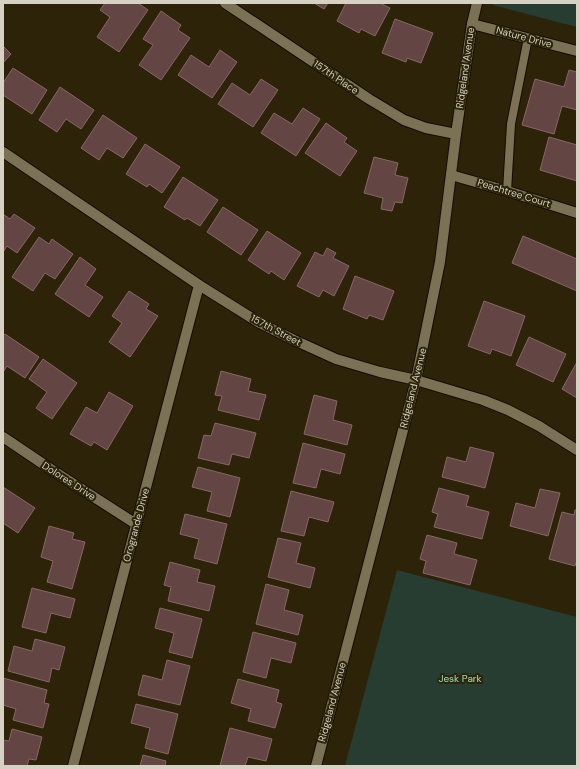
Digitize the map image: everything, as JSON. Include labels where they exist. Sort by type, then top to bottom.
[{"type":"street","name":"157th Place","points":[[226,3],[369,99],[404,120],[426,128],[456,134]]},
{"type":"street","name":"Ridgeland Avenue","points":[[316,766],[416,380],[440,262],[456,134],[472,24],[477,3]]},
{"type":"street","name":"Nature Drive","points":[[472,24],[577,51]]},
{"type":"street","name":"157th Street","points":[[3,152],[199,285],[258,322],[336,359],[384,373],[416,380],[482,400],[508,410],[539,426],[577,450]]},
{"type":"street","name":"Peachtree Court","points":[[451,174],[577,213]]},
{"type":"street","name":"Orogrande Drive","points":[[73,766],[199,285]]},
{"type":"street","name":"Dolores Drive","points":[[3,437],[136,524]]},
{"type":"lane","points":[[507,191],[511,124],[528,38]]},
{"type":"green space","points":[[493,3],[577,3],[577,27],[493,5]]},
{"type":"green space","name":"Jesk Park","points":[[397,570],[577,617],[577,766],[345,766]]},
{"type":"building","points":[[105,3],[138,3],[148,10],[119,52],[97,37],[110,17],[100,10]]},
{"type":"building","points":[[314,3],[328,3],[324,9]]},
{"type":"building","points":[[346,3],[380,3],[390,8],[375,36],[361,29],[359,33],[337,21]]},
{"type":"building","points":[[161,11],[181,25],[178,30],[190,38],[161,80],[139,65],[153,45],[143,39]]},
{"type":"building","points":[[395,19],[433,33],[421,63],[407,58],[406,62],[382,53]]},
{"type":"building","points":[[3,46],[11,54],[3,63]]},
{"type":"building","points":[[220,50],[237,62],[212,98],[178,75],[191,55],[209,67]]},
{"type":"building","points":[[13,68],[47,90],[32,114],[3,95],[3,83]]},
{"type":"building","points":[[569,70],[577,72],[577,110],[562,106],[554,134],[522,125],[535,79],[564,87]]},
{"type":"building","points":[[261,79],[278,90],[253,127],[218,104],[232,83],[250,95]]},
{"type":"building","points":[[60,87],[94,110],[81,129],[66,119],[57,132],[39,120]]},
{"type":"building","points":[[303,108],[320,119],[296,156],[261,133],[274,113],[292,124]]},
{"type":"building","points":[[103,115],[137,138],[123,158],[107,148],[99,160],[81,148]]},
{"type":"building","points":[[326,123],[347,138],[344,142],[357,151],[340,176],[305,153]]},
{"type":"building","points":[[549,137],[577,145],[577,181],[540,170]]},
{"type":"building","points":[[145,144],[180,167],[162,193],[149,184],[147,187],[126,174]]},
{"type":"building","points":[[374,157],[398,163],[395,175],[408,178],[402,203],[395,202],[392,211],[381,209],[383,198],[364,193]]},
{"type":"building","points":[[183,177],[218,200],[200,226],[187,218],[185,220],[164,207]]},
{"type":"building","points":[[223,207],[258,230],[241,255],[207,232]]},
{"type":"building","points":[[3,214],[10,219],[14,214],[35,228],[17,253],[7,246],[3,252]]},
{"type":"building","points":[[267,231],[301,253],[284,280],[271,271],[269,274],[248,260]]},
{"type":"building","points":[[523,236],[577,259],[577,291],[512,263]]},
{"type":"building","points":[[39,237],[49,244],[52,239],[73,254],[55,279],[45,273],[33,291],[12,277]]},
{"type":"building","points":[[327,248],[336,253],[333,258],[349,266],[334,296],[323,290],[319,297],[297,286],[315,252],[323,256]]},
{"type":"building","points":[[80,257],[96,269],[85,285],[103,297],[89,317],[55,294]]},
{"type":"building","points":[[355,276],[394,291],[383,320],[369,315],[367,319],[343,309]]},
{"type":"building","points":[[129,291],[149,304],[146,309],[158,316],[130,357],[109,342],[122,323],[112,316]]},
{"type":"building","points":[[484,301],[525,316],[511,356],[492,349],[490,354],[468,346]]},
{"type":"building","points":[[5,334],[39,357],[25,378],[7,366],[3,372],[3,336]]},
{"type":"building","points":[[529,337],[566,354],[553,382],[516,365]]},
{"type":"building","points":[[43,359],[77,383],[52,419],[36,408],[47,392],[29,379]]},
{"type":"building","points":[[577,362],[577,398],[562,389]]},
{"type":"building","points":[[221,371],[251,379],[248,391],[266,395],[259,420],[218,410],[222,396],[215,395]]},
{"type":"building","points":[[109,392],[133,406],[107,450],[94,442],[91,446],[70,434],[86,407],[97,413]]},
{"type":"building","points":[[314,395],[337,401],[333,420],[352,425],[347,445],[304,434]]},
{"type":"building","points":[[215,423],[256,433],[249,458],[232,454],[229,465],[198,458],[204,435],[211,436]]},
{"type":"building","points":[[303,443],[345,454],[340,474],[321,469],[316,488],[293,483]]},
{"type":"building","points":[[470,447],[494,453],[485,488],[442,477],[447,457],[466,462]]},
{"type":"building","points":[[198,467],[240,478],[230,517],[207,511],[212,492],[192,487]]},
{"type":"building","points":[[3,487],[35,508],[18,533],[3,523]]},
{"type":"building","points":[[439,488],[469,496],[466,506],[489,512],[482,539],[434,527],[438,514],[432,512]]},
{"type":"building","points":[[540,489],[560,493],[548,536],[510,526],[516,503],[535,508]]},
{"type":"building","points":[[291,491],[334,502],[328,522],[309,517],[304,536],[281,531]]},
{"type":"building","points":[[575,510],[577,510],[577,560],[575,566],[549,559],[562,512],[574,515]]},
{"type":"building","points":[[185,514],[227,524],[217,564],[194,558],[199,539],[180,534]]},
{"type":"building","points":[[49,526],[74,533],[72,539],[85,542],[72,589],[47,582],[53,561],[41,557]]},
{"type":"building","points":[[427,535],[457,543],[454,554],[477,560],[470,585],[423,573],[426,561],[420,559]]},
{"type":"building","points":[[278,538],[301,543],[296,563],[315,568],[310,588],[268,577]]},
{"type":"building","points":[[170,562],[200,570],[197,582],[215,586],[209,611],[168,601],[171,587],[164,585]]},
{"type":"building","points":[[266,584],[289,590],[284,610],[303,615],[298,635],[256,624]]},
{"type":"building","points":[[32,588],[75,599],[70,618],[51,613],[46,633],[22,627]]},
{"type":"building","points":[[160,608],[202,619],[192,658],[169,652],[174,633],[155,628]]},
{"type":"building","points":[[253,632],[296,643],[291,663],[271,658],[266,678],[243,672]]},
{"type":"building","points":[[35,639],[65,647],[59,670],[52,668],[49,682],[8,671],[14,646],[32,651]]},
{"type":"building","points":[[167,660],[190,666],[180,705],[138,695],[143,675],[162,680]]},
{"type":"building","points":[[3,678],[47,690],[44,703],[49,704],[43,728],[13,720],[16,709],[3,705]]},
{"type":"building","points":[[238,679],[279,690],[276,702],[282,704],[275,728],[248,721],[251,709],[231,703]]},
{"type":"building","points":[[136,704],[178,714],[168,754],[145,748],[150,728],[131,723]]},
{"type":"building","points":[[230,728],[272,739],[266,761],[248,757],[245,766],[220,766]]},
{"type":"building","points":[[12,729],[42,737],[36,760],[29,759],[27,766],[3,766],[3,740],[9,741]]},
{"type":"building","points":[[143,755],[166,761],[165,766],[140,766]]}]
